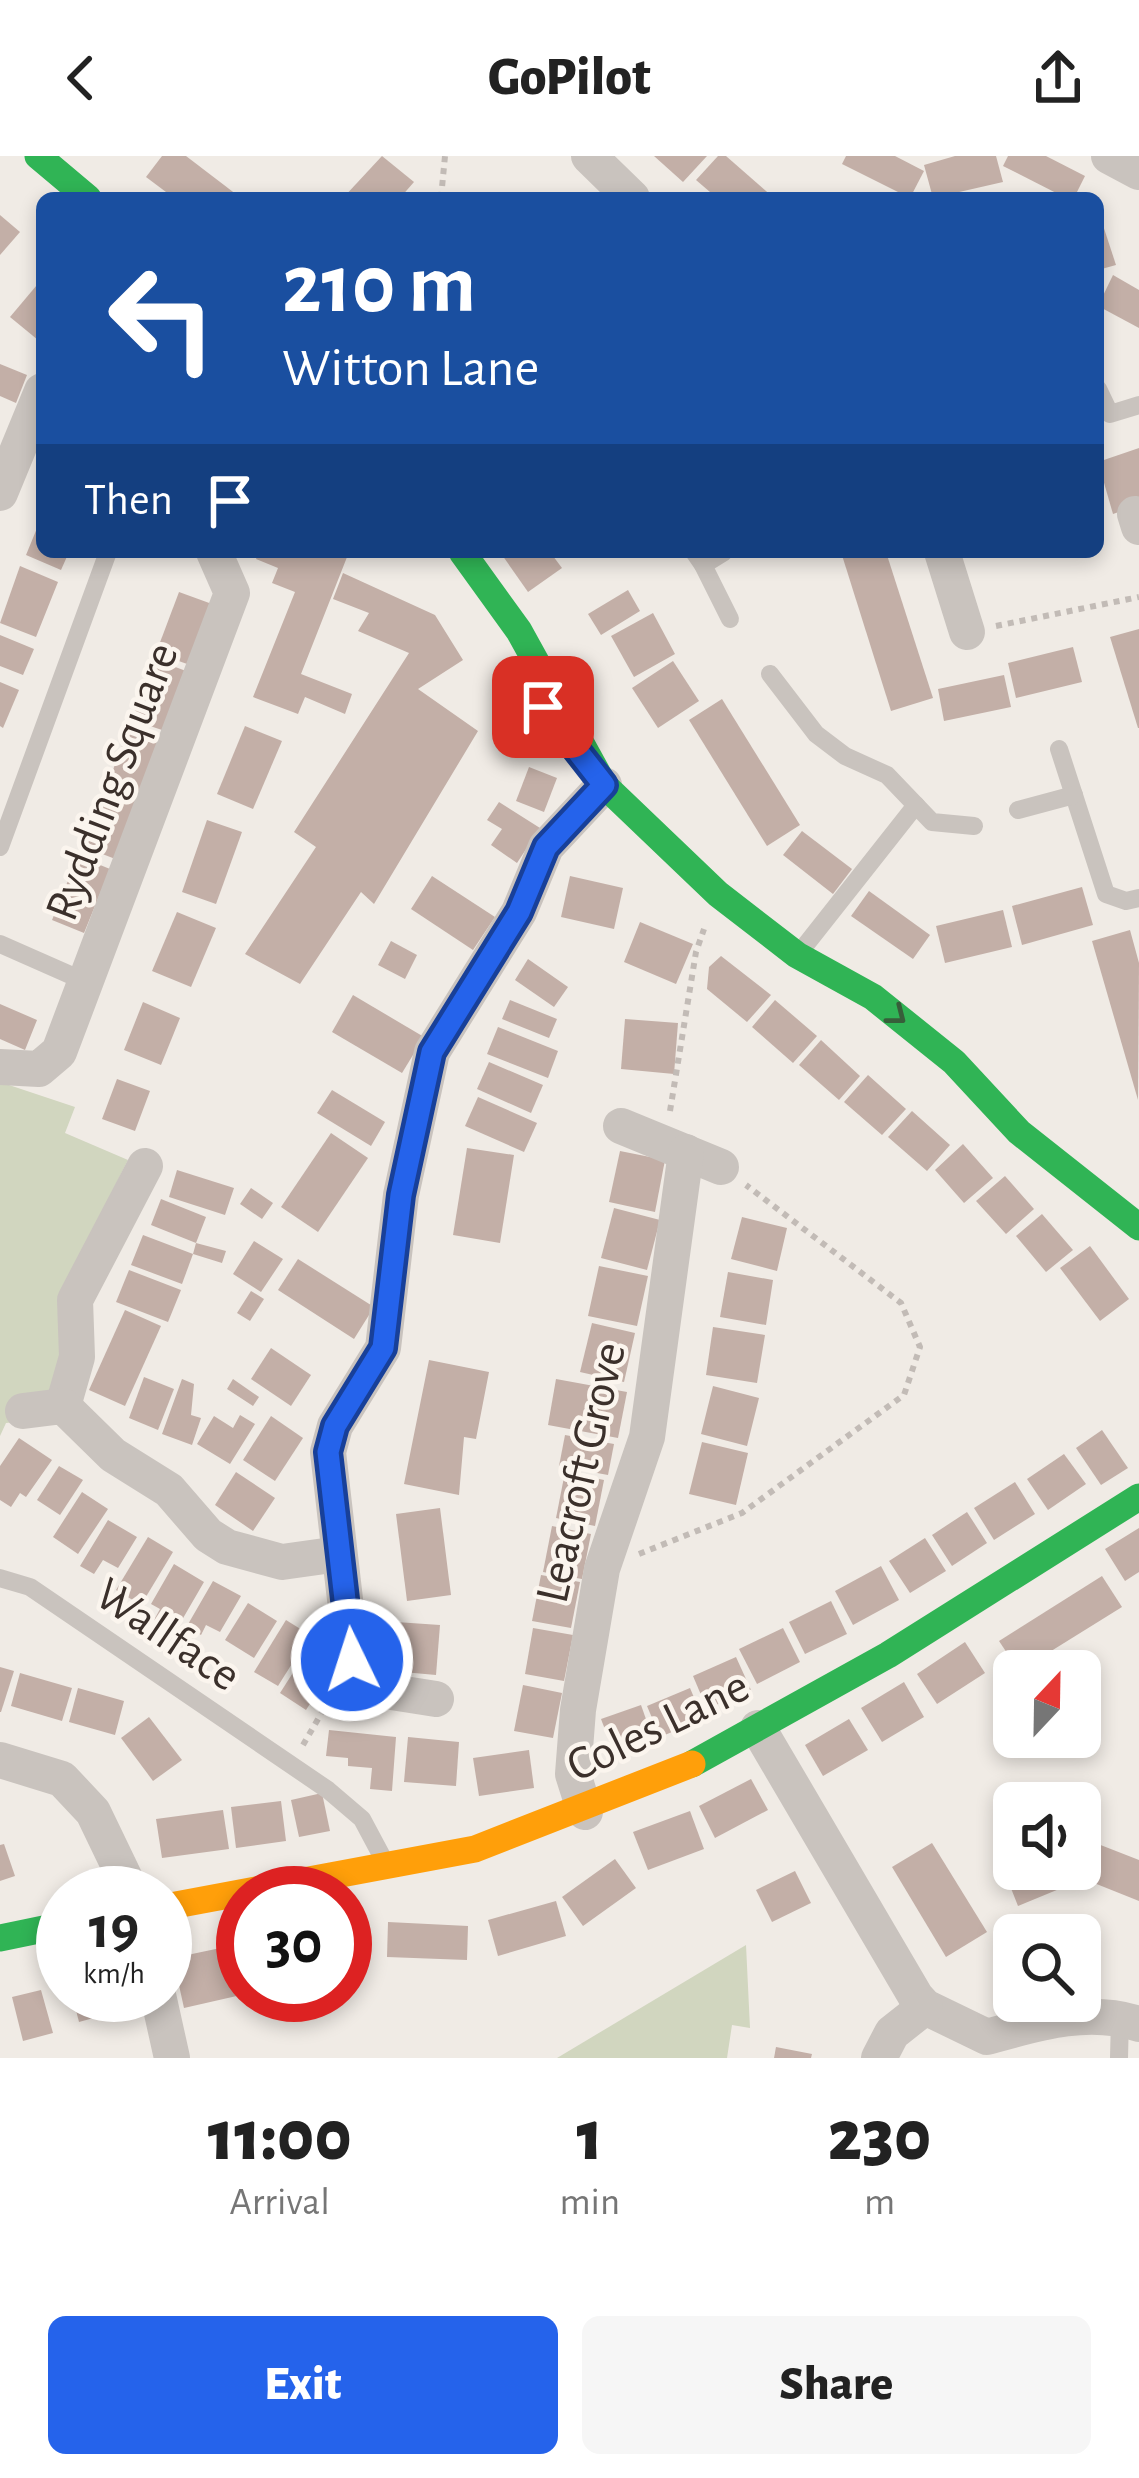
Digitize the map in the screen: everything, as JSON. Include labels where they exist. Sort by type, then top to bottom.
[{"type":"street","points":[[590,156],[626,192]]},
{"type":"street","points":[[1109,156],[1139,172]]},
{"type":"street","points":[[43,158],[81,192]]},
{"type":"street","points":[[0,494],[29,456],[36,421]]},
{"type":"street","name":"Rydding Square","points":[[0,1067],[39,1069],[59,1052],[232,593],[217,558]]},
{"type":"street","points":[[444,558],[492,644],[597,775],[718,894],[797,955],[873,997],[914,1029],[954,1062],[1019,1132],[1139,1227]]},
{"type":"street","points":[[466,558],[529,647],[597,775]]},
{"type":"street","points":[[944,558],[967,632]]},
{"type":"street","points":[[436,1699],[366,1688],[352,1660],[328,1452],[335,1426],[383,1348],[401,1195],[432,1052],[519,912],[546,847],[597,775]]},
{"type":"street","points":[[797,955],[856,1024]]},
{"type":"street","points":[[938,1090],[1019,1132]]},
{"type":"street","points":[[621,1126],[721,1167]]},
{"type":"street","name":"Leacroft Grove","points":[[585,1813],[573,1774],[602,1569],[647,1437],[675,1148]]},
{"type":"street","points":[[63,1406],[77,1357],[75,1300],[145,1166]]},
{"type":"street","points":[[63,1406],[113,1455],[169,1490],[208,1535],[227,1547],[282,1562],[339,1554]]},
{"type":"street","points":[[23,1411],[63,1406]]},
{"type":"street","name":"Coles Lane","points":[[192,1902],[475,1849],[585,1813],[666,1779],[888,1655],[1139,1497]]},
{"type":"street","points":[[758,1728],[925,2007],[987,2037],[1060,2017],[1129,2021]]},
{"type":"street","points":[[0,1760],[62,1779],[93,1812],[119,1866]]},
{"type":"street","points":[[0,1938],[36,1931]]},
{"type":"street","points":[[879,2058],[892,2033],[925,2007]]},
{"type":"street","points":[[164,2022],[172,2058]]},
{"type":"lane","points":[[1104,402],[1110,414],[1139,405]]},
{"type":"lane","points":[[0,848],[106,558]]},
{"type":"lane","points":[[699,559],[730,619]]},
{"type":"lane","points":[[770,674],[816,734],[845,755],[887,775],[932,822],[974,826]]},
{"type":"lane","points":[[1059,749],[1106,894],[1126,901],[1139,898]]},
{"type":"lane","points":[[1018,810],[1074,795]]},
{"type":"lane","points":[[797,955],[916,806]]},
{"type":"lane","points":[[0,944],[84,981]]},
{"type":"lane","name":"Wallface","points":[[0,1579],[30,1587],[292,1764],[362,1819],[387,1865]]},
{"type":"lane","points":[[1119,2058],[1129,2021]]},
{"type":"path","points":[[442,192],[445,156]]},
{"type":"path","points":[[967,632],[1139,597]]},
{"type":"path","points":[[675,1148],[696,952],[718,894]]},
{"type":"path","points":[[602,1569],[742,1513],[904,1395],[920,1347],[901,1304],[721,1167]]},
{"type":"path","points":[[292,1764],[352,1660]]},
{"type":"green space","points":[[0,1082],[75,1107],[65,1133],[128,1160],[59,1297],[67,1353],[47,1419],[6,1423],[0,1436]]},
{"type":"green space","points":[[746,1945],[750,2028],[732,2025],[727,2058],[557,2058]]},
{"type":"building","points":[[162,156],[186,156],[233,192],[166,192],[146,177]]},
{"type":"building","points":[[382,156],[414,182],[405,192],[349,192]]},
{"type":"building","points":[[654,156],[707,156],[683,182]]},
{"type":"building","points":[[718,156],[726,156],[767,192],[710,192],[696,180]]},
{"type":"building","points":[[846,156],[895,156],[924,171],[913,192],[898,192],[842,164]]},
{"type":"building","points":[[955,156],[996,156],[1003,182],[959,192],[931,192],[924,165]]},
{"type":"building","points":[[1008,156],[1046,156],[1085,176],[1077,192],[1054,192],[1003,166]]},
{"type":"building","points":[[0,215],[20,232],[0,255]]},
{"type":"building","points":[[1104,228],[1116,265],[1104,268]]},
{"type":"building","points":[[1113,275],[1139,290],[1139,328],[1104,309],[1104,294]]},
{"type":"building","points":[[36,286],[36,338],[10,317]]},
{"type":"building","points":[[0,364],[27,375],[16,403],[0,396]]},
{"type":"building","points":[[1139,448],[1139,505],[1113,514],[1104,483],[1104,460]]},
{"type":"building","points":[[36,531],[36,558],[66,558],[61,570],[26,555]]},
{"type":"building","points":[[347,558],[301,674],[352,694],[345,714],[305,697],[298,714],[253,697],[295,592],[272,583],[278,568],[256,559]]},
{"type":"building","points":[[504,558],[554,558],[562,568],[528,592]]},
{"type":"building","points":[[843,558],[888,558],[933,698],[891,711]]},
{"type":"building","points":[[20,566],[58,582],[36,637],[0,623]]},
{"type":"building","points":[[343,573],[435,615],[463,660],[418,689],[478,731],[374,904],[361,892],[300,984],[245,954],[316,847],[294,832],[409,653],[358,631],[369,613],[333,599]]},
{"type":"building","points":[[628,590],[640,611],[601,635],[588,614]]},
{"type":"building","points":[[179,592],[212,604],[190,665],[156,653]]},
{"type":"building","points":[[653,613],[675,654],[634,677],[611,636]]},
{"type":"building","points":[[1139,629],[1139,728],[1138,728],[1110,637]]},
{"type":"building","points":[[0,635],[34,649],[23,675],[0,666]]},
{"type":"building","points":[[1073,647],[1082,682],[1016,698],[1008,663]]},
{"type":"building","points":[[154,659],[186,671],[165,731],[132,720]]},
{"type":"building","points":[[673,661],[699,701],[658,728],[632,688]]},
{"type":"building","points":[[1004,675],[1011,707],[944,721],[938,689]]},
{"type":"building","points":[[0,682],[19,690],[3,728],[0,726]]},
{"type":"building","points":[[722,699],[800,825],[767,846],[689,720]]},
{"type":"building","points":[[130,725],[163,737],[140,796],[108,783]]},
{"type":"building","points":[[245,726],[282,741],[253,809],[217,794]]},
{"type":"building","points":[[529,767],[557,778],[544,812],[516,801]]},
{"type":"building","points":[[105,790],[140,802],[118,860],[84,847]]},
{"type":"building","points":[[499,802],[540,828],[517,863],[491,845],[502,829],[487,820]]},
{"type":"building","points":[[207,820],[242,832],[216,904],[182,892]]},
{"type":"building","points":[[802,831],[852,869],[833,894],[783,855]]},
{"type":"building","points":[[78,856],[110,869],[84,933],[52,920]]},
{"type":"building","points":[[432,876],[495,917],[473,950],[411,909]]},
{"type":"building","points":[[570,876],[623,888],[614,929],[561,917]]},
{"type":"building","points":[[1082,887],[1093,925],[1022,945],[1012,906]]},
{"type":"building","points":[[869,891],[930,935],[913,959],[851,916]]},
{"type":"building","points":[[1003,910],[1012,947],[945,963],[936,926]]},
{"type":"building","points":[[177,912],[216,928],[191,987],[152,971]]},
{"type":"building","points":[[640,922],[693,944],[676,984],[624,962]]},
{"type":"building","points":[[1130,930],[1139,963],[1138,1100],[1092,941]]},
{"type":"building","points":[[391,941],[417,955],[405,979],[378,965]]},
{"type":"building","points":[[721,956],[771,995],[747,1022],[707,989],[709,967]]},
{"type":"building","points":[[528,959],[568,987],[554,1007],[515,980]]},
{"type":"building","points":[[353,995],[424,1037],[402,1073],[332,1032]]},
{"type":"building","points":[[510,1000],[557,1019],[549,1038],[502,1019]]},
{"type":"building","points":[[775,1000],[817,1036],[793,1063],[752,1027]]},
{"type":"building","points":[[143,1002],[180,1018],[161,1065],[124,1050]]},
{"type":"building","points":[[0,1004],[37,1020],[25,1050],[0,1039]]},
{"type":"building","points":[[625,1019],[678,1023],[674,1074],[621,1069]]},
{"type":"building","points":[[498,1027],[558,1051],[548,1078],[487,1054]]},
{"type":"building","points":[[821,1040],[860,1076],[839,1100],[799,1065]]},
{"type":"building","points":[[489,1062],[543,1085],[531,1113],[477,1089]]},
{"type":"building","points":[[868,1075],[906,1109],[882,1135],[844,1102]]},
{"type":"building","points":[[117,1079],[150,1091],[135,1131],[102,1119]]},
{"type":"building","points":[[332,1090],[385,1122],[371,1146],[317,1113]]},
{"type":"building","points":[[478,1097],[537,1123],[524,1152],[465,1126]]},
{"type":"building","points":[[912,1111],[950,1145],[927,1171],[888,1137]]},
{"type":"building","points":[[331,1133],[368,1158],[318,1232],[281,1207]]},
{"type":"building","points":[[963,1144],[993,1178],[964,1203],[935,1170]]},
{"type":"building","points":[[467,1148],[514,1155],[500,1243],[453,1235]]},
{"type":"building","points":[[620,1151],[665,1160],[655,1212],[609,1202]]},
{"type":"building","points":[[177,1170],[234,1188],[225,1215],[169,1197]]},
{"type":"building","points":[[1005,1176],[1034,1209],[1006,1234],[976,1201]]},
{"type":"building","points":[[251,1188],[273,1203],[262,1219],[240,1204]]},
{"type":"building","points":[[161,1199],[206,1217],[196,1243],[151,1225]]},
{"type":"building","points":[[614,1208],[660,1220],[647,1270],[601,1258]]},
{"type":"building","points":[[1042,1214],[1073,1250],[1046,1272],[1016,1236]]},
{"type":"building","points":[[742,1217],[787,1228],[777,1271],[731,1259]]},
{"type":"building","points":[[143,1235],[193,1254],[182,1284],[131,1265]]},
{"type":"building","points":[[254,1241],[283,1259],[261,1292],[233,1274]]},
{"type":"building","points":[[196,1243],[226,1251],[222,1263],[193,1254]]},
{"type":"building","points":[[1090,1246],[1129,1299],[1100,1321],[1060,1268]]},
{"type":"building","points":[[298,1259],[374,1307],[354,1339],[278,1290]]},
{"type":"building","points":[[599,1266],[648,1276],[637,1326],[588,1316]]},
{"type":"building","points":[[129,1270],[181,1290],[168,1322],[116,1302]]},
{"type":"building","points":[[728,1272],[773,1280],[766,1325],[720,1317]]},
{"type":"building","points":[[251,1291],[264,1299],[250,1321],[237,1313]]},
{"type":"building","points":[[125,1310],[161,1326],[125,1406],[89,1390]]},
{"type":"building","points":[[592,1323],[635,1333],[624,1382],[580,1372]]},
{"type":"building","points":[[713,1327],[765,1335],[757,1383],[706,1375]]},
{"type":"building","points":[[271,1348],[311,1375],[291,1406],[251,1379]]},
{"type":"building","points":[[429,1360],[489,1372],[476,1439],[464,1437],[459,1495],[404,1484]]},
{"type":"building","points":[[144,1377],[174,1389],[158,1430],[129,1418]]},
{"type":"building","points":[[182,1379],[194,1384],[191,1415],[201,1418],[192,1445],[162,1434]]},
{"type":"building","points":[[233,1379],[259,1397],[253,1406],[227,1389]]},
{"type":"building","points":[[556,1379],[627,1392],[618,1438],[548,1425]]},
{"type":"building","points":[[713,1386],[759,1398],[747,1446],[701,1434]]},
{"type":"building","points":[[240,1415],[255,1424],[230,1464],[197,1444],[214,1416],[233,1428]]},
{"type":"building","points":[[271,1416],[303,1438],[275,1481],[243,1460]]},
{"type":"building","points":[[1102,1430],[1128,1468],[1101,1485],[1076,1448]]},
{"type":"building","points":[[565,1435],[614,1444],[608,1475],[559,1466]]},
{"type":"building","points":[[19,1438],[52,1460],[26,1497],[20,1493],[11,1507],[0,1500],[0,1466]]},
{"type":"building","points":[[702,1442],[748,1453],[736,1505],[689,1494]]},
{"type":"building","points":[[1064,1454],[1086,1484],[1048,1510],[1027,1479]]},
{"type":"building","points":[[59,1466],[83,1480],[60,1515],[37,1500]]},
{"type":"building","points":[[236,1472],[275,1498],[253,1531],[215,1505]]},
{"type":"building","points":[[565,1472],[604,1480],[595,1526],[556,1518]]},
{"type":"building","points":[[1015,1482],[1035,1514],[994,1540],[974,1508]]},
{"type":"building","points":[[82,1492],[108,1509],[78,1554],[53,1537]]},
{"type":"building","points":[[440,1508],[451,1595],[407,1601],[396,1514]]},
{"type":"building","points":[[967,1512],[987,1543],[952,1566],[932,1535]]},
{"type":"building","points":[[108,1520],[137,1537],[118,1568],[103,1560],[94,1574],[80,1566]]},
{"type":"building","points":[[552,1526],[591,1534],[582,1579],[543,1572]]},
{"type":"building","points":[[1139,1528],[1139,1572],[1125,1581],[1105,1549]]},
{"type":"building","points":[[148,1537],[173,1552],[141,1605],[116,1590]]},
{"type":"building","points":[[925,1538],[946,1571],[910,1593],[889,1561]]},
{"type":"building","points":[[174,1564],[204,1582],[175,1632],[154,1620],[160,1609],[151,1604]]},
{"type":"building","points":[[881,1566],[899,1600],[853,1625],[835,1591]]},
{"type":"building","points":[[541,1575],[580,1582],[571,1628],[532,1621]]},
{"type":"building","points":[[1102,1576],[1122,1607],[1053,1650],[1005,1650],[999,1641]]},
{"type":"building","points":[[213,1581],[241,1596],[220,1632],[206,1625],[201,1635],[187,1626]]},
{"type":"building","points":[[831,1601],[847,1634],[805,1654],[789,1622]]},
{"type":"building","points":[[248,1603],[277,1621],[254,1658],[225,1640]]},
{"type":"building","points":[[286,1620],[310,1635],[278,1686],[254,1672]]},
{"type":"building","points":[[396,1622],[440,1625],[436,1675],[392,1671]]},
{"type":"building","points":[[533,1628],[573,1635],[564,1681],[525,1674]]},
{"type":"building","points":[[783,1628],[800,1662],[757,1684],[739,1649]]},
{"type":"building","points":[[965,1642],[985,1673],[937,1704],[917,1674]]},
{"type":"building","points":[[303,1657],[329,1674],[306,1710],[280,1693]]},
{"type":"building","points":[[736,1657],[751,1690],[707,1709],[693,1676]]},
{"type":"building","points":[[0,1667],[14,1671],[1,1712],[0,1712]]},
{"type":"building","points":[[20,1673],[72,1688],[62,1721],[11,1706]]},
{"type":"building","points":[[904,1682],[924,1717],[882,1742],[861,1708]]},
{"type":"building","points":[[523,1685],[562,1693],[553,1738],[514,1731]]},
{"type":"building","points":[[78,1688],[124,1701],[115,1735],[69,1722]]},
{"type":"building","points":[[690,1688],[703,1719],[660,1737],[647,1706]]},
{"type":"building","points":[[641,1705],[653,1739],[614,1753],[601,1719]]},
{"type":"building","points":[[149,1717],[182,1760],[153,1781],[121,1738]]},
{"type":"building","points":[[849,1719],[868,1750],[823,1776],[805,1745]]},
{"type":"building","points":[[329,1730],[396,1737],[392,1791],[370,1789],[372,1768],[348,1766],[348,1758],[326,1756]]},
{"type":"building","points":[[408,1737],[459,1742],[456,1786],[404,1782]]},
{"type":"building","points":[[529,1750],[534,1788],[479,1796],[473,1758]]},
{"type":"building","points":[[751,1779],[768,1810],[715,1838],[699,1806]]},
{"type":"building","points":[[322,1793],[330,1831],[299,1837],[291,1800]]},
{"type":"building","points":[[281,1801],[286,1841],[236,1848],[231,1807]]},
{"type":"building","points":[[223,1810],[229,1849],[162,1858],[156,1819]]},
{"type":"building","points":[[690,1811],[704,1849],[648,1870],[633,1832]]},
{"type":"building","points":[[932,1843],[987,1932],[946,1957],[892,1867]]},
{"type":"building","points":[[4,1844],[15,1876],[0,1881],[0,1845]]},
{"type":"building","points":[[1101,1845],[1139,1860],[1139,1901],[1101,1886]]},
{"type":"building","points":[[615,1859],[636,1888],[583,1926],[562,1897]]},
{"type":"building","points":[[795,1871],[811,1903],[772,1922],[756,1890]]},
{"type":"building","points":[[1012,1890],[1057,1890],[1018,1906]]},
{"type":"building","points":[[556,1901],[566,1936],[498,1956],[488,1920]]},
{"type":"building","points":[[388,1922],[468,1926],[467,1960],[387,1957]]},
{"type":"building","points":[[216,1949],[216,2001],[192,2006],[192,1954]]},
{"type":"building","points":[[36,1991],[36,2022],[50,2022],[53,2033],[23,2041],[12,1997]]},
{"type":"building","points":[[776,2047],[812,2054],[811,2058],[774,2058]]},
{"type":"traffic: fast","points":[[38,156],[81,192]]},
{"type":"traffic: fast","points":[[466,558],[519,631],[604,785],[718,894],[797,955],[873,997],[954,1062],[1019,1132],[1139,1227]]},
{"type":"traffic: fast","points":[[692,1764],[888,1655],[1139,1497]]},
{"type":"traffic: fast","points":[[0,1938],[36,1931]]},
{"type":"traffic: slow","points":[[192,1902],[475,1849],[692,1764]]},
{"type":"route","points":[[352,1660],[328,1452],[335,1426],[383,1348],[401,1195],[428,1088],[432,1052],[443,1027],[519,912],[546,847],[604,785],[543,707]]}]
